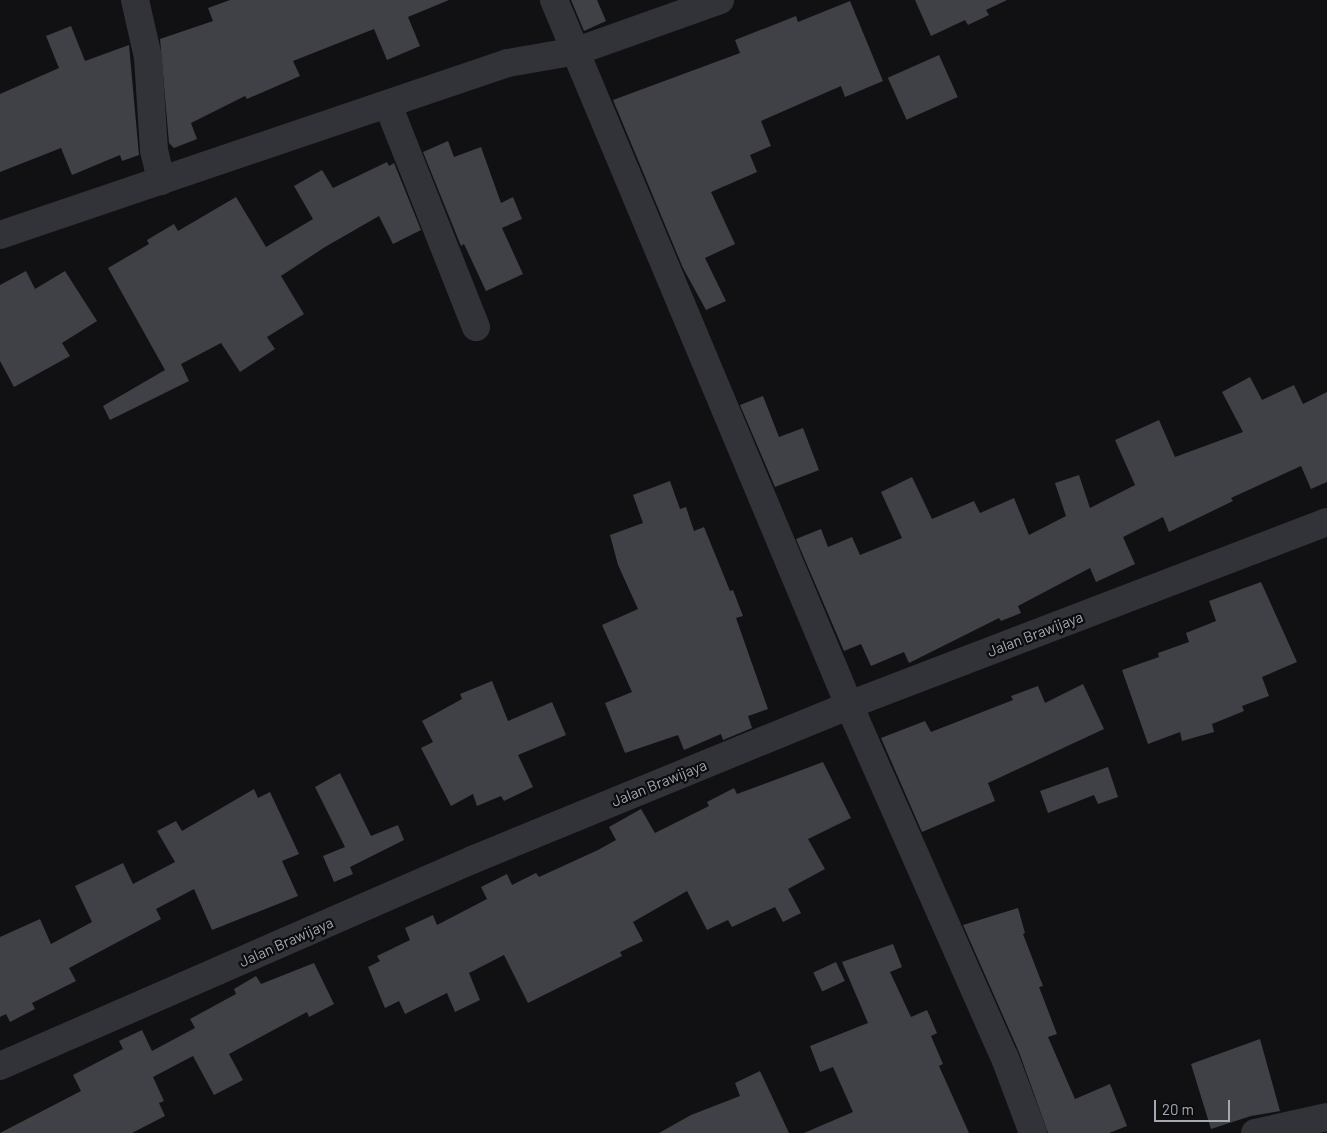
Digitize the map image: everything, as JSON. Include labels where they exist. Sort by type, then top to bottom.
[{"type":"street","points":[[135,0],[148,56],[154,150],[160,181]]},
{"type":"street","points":[[554,0],[578,51],[849,705],[1005,1058],[1034,1133]]},
{"type":"street","points":[[0,236],[508,63],[578,51],[720,0]]},
{"type":"street","points":[[388,105],[476,327]]},
{"type":"street","name":"Jalan Brawijaya","points":[[0,1066],[472,860],[849,705],[1327,522]]},
{"type":"street","points":[[1255,1133],[1327,1117]]},
{"type":"building","points":[[230,0],[449,0],[408,17],[420,46],[387,60],[374,29],[293,61],[300,76],[247,99],[245,96],[191,123],[197,139],[174,148],[169,143],[160,39],[213,21],[208,8]]},
{"type":"building","points":[[571,0],[597,0],[606,21],[584,31]]},
{"type":"building","points":[[915,0],[1007,0],[986,10],[989,15],[968,25],[965,20],[931,36]]},
{"type":"building","points":[[850,1],[883,81],[845,97],[841,86],[761,121],[771,146],[750,155],[757,172],[711,192],[735,244],[705,258],[726,301],[706,310],[683,268],[613,100],[740,53],[735,40],[796,16],[798,22]]},
{"type":"building","points":[[71,26],[85,61],[129,45],[139,155],[122,161],[120,155],[72,175],[61,148],[0,172],[0,94],[59,68],[46,36]]},
{"type":"building","points":[[939,55],[958,97],[907,120],[888,78]]},
{"type":"building","points":[[448,141],[454,157],[481,147],[501,203],[513,197],[522,219],[502,228],[523,274],[486,291],[464,244],[461,246],[423,152]]},
{"type":"building","points":[[387,162],[389,166],[394,163],[421,230],[393,244],[379,216],[325,247],[281,276],[304,314],[267,337],[275,349],[240,372],[221,343],[181,364],[189,381],[110,420],[103,406],[165,370],[108,268],[149,244],[147,240],[174,224],[178,231],[236,197],[266,247],[313,219],[294,186],[322,170],[333,188]]},
{"type":"building","points":[[26,271],[35,289],[65,271],[97,321],[62,343],[70,356],[14,387],[0,361],[0,285]]},
{"type":"building","points":[[1250,377],[1262,400],[1294,385],[1303,404],[1327,392],[1327,482],[1311,489],[1301,466],[1231,498],[1233,501],[1169,532],[1163,517],[1123,537],[1135,564],[1096,582],[1090,568],[1018,606],[1021,613],[1001,621],[999,618],[909,663],[904,652],[871,666],[861,644],[844,651],[796,539],[821,529],[828,547],[852,537],[860,555],[902,538],[881,492],[912,477],[932,519],[974,501],[980,513],[1014,498],[1029,535],[1066,516],[1055,483],[1079,475],[1090,508],[1135,485],[1115,440],[1159,420],[1175,457],[1243,432],[1222,392]]},
{"type":"building","points":[[763,396],[779,437],[803,428],[819,470],[775,487],[740,405]]},
{"type":"building","points":[[670,481],[680,509],[686,507],[694,531],[704,527],[730,591],[733,590],[743,616],[736,618],[768,709],[748,716],[752,728],[723,740],[721,734],[684,750],[678,735],[625,753],[605,703],[632,692],[602,625],[638,609],[618,565],[610,535],[643,523],[633,495]]},
{"type":"building","points":[[1261,582],[1297,662],[1262,677],[1269,696],[1242,706],[1244,711],[1212,724],[1214,732],[1182,741],[1180,732],[1148,744],[1122,670],[1159,657],[1158,653],[1189,642],[1186,633],[1216,621],[1209,601]]},
{"type":"building","points":[[492,681],[508,721],[552,702],[566,735],[518,755],[533,787],[504,801],[501,796],[477,806],[473,794],[451,806],[421,748],[433,742],[422,721],[462,699],[460,694]]},
{"type":"building","points":[[1083,684],[1104,729],[988,783],[995,801],[922,832],[881,738],[925,721],[931,732],[1013,700],[1011,696],[1038,686],[1045,703]]},
{"type":"building","points":[[823,762],[851,818],[808,839],[825,869],[788,889],[801,913],[783,922],[775,907],[732,927],[728,920],[707,930],[687,891],[633,922],[643,941],[620,952],[622,956],[528,1003],[504,955],[469,973],[480,1000],[455,1012],[447,993],[405,1014],[399,1001],[385,1008],[368,967],[380,961],[377,956],[410,940],[405,928],[433,915],[437,925],[487,899],[481,887],[507,874],[512,885],[536,873],[539,877],[598,850],[616,840],[609,827],[641,809],[655,833],[709,806],[707,802],[734,788],[737,794]]},
{"type":"building","points":[[1108,767],[1118,797],[1098,804],[1094,795],[1048,813],[1040,791]]},
{"type":"building","points":[[340,773],[371,836],[398,825],[404,840],[350,867],[353,874],[334,882],[323,856],[345,847],[315,787]]},
{"type":"building","points":[[254,789],[258,798],[270,792],[299,854],[282,861],[298,896],[212,930],[194,889],[156,909],[161,919],[69,968],[76,981],[32,1003],[35,1009],[10,1022],[6,1014],[0,1017],[0,937],[40,919],[51,944],[92,922],[75,886],[123,863],[133,884],[175,862],[157,831],[176,821],[182,831]]},
{"type":"building","points":[[1018,908],[1025,933],[1023,934],[1043,986],[1039,987],[1057,1034],[1048,1037],[1075,1099],[1110,1084],[1127,1126],[1109,1133],[1048,1133],[1019,1052],[963,925]]},
{"type":"building","points":[[893,944],[902,967],[890,972],[911,1017],[927,1010],[937,1033],[931,1036],[943,1064],[939,1066],[969,1133],[804,1133],[853,1112],[833,1067],[820,1072],[810,1046],[868,1023],[842,962]]},
{"type":"building","points":[[836,962],[845,981],[822,992],[813,973]]},
{"type":"building","points":[[314,963],[334,1004],[309,1017],[307,1012],[229,1054],[243,1080],[214,1095],[193,1056],[153,1077],[164,1101],[159,1103],[165,1116],[132,1133],[0,1133],[81,1091],[73,1075],[123,1049],[119,1041],[142,1030],[152,1051],[195,1028],[190,1019],[236,994],[234,989],[256,976],[261,984]]},
{"type":"building","points":[[1260,1039],[1280,1111],[1251,1116],[1211,1129],[1191,1064]]},
{"type":"building","points":[[760,1071],[789,1133],[659,1133],[691,1115],[740,1096],[735,1083]]}]
